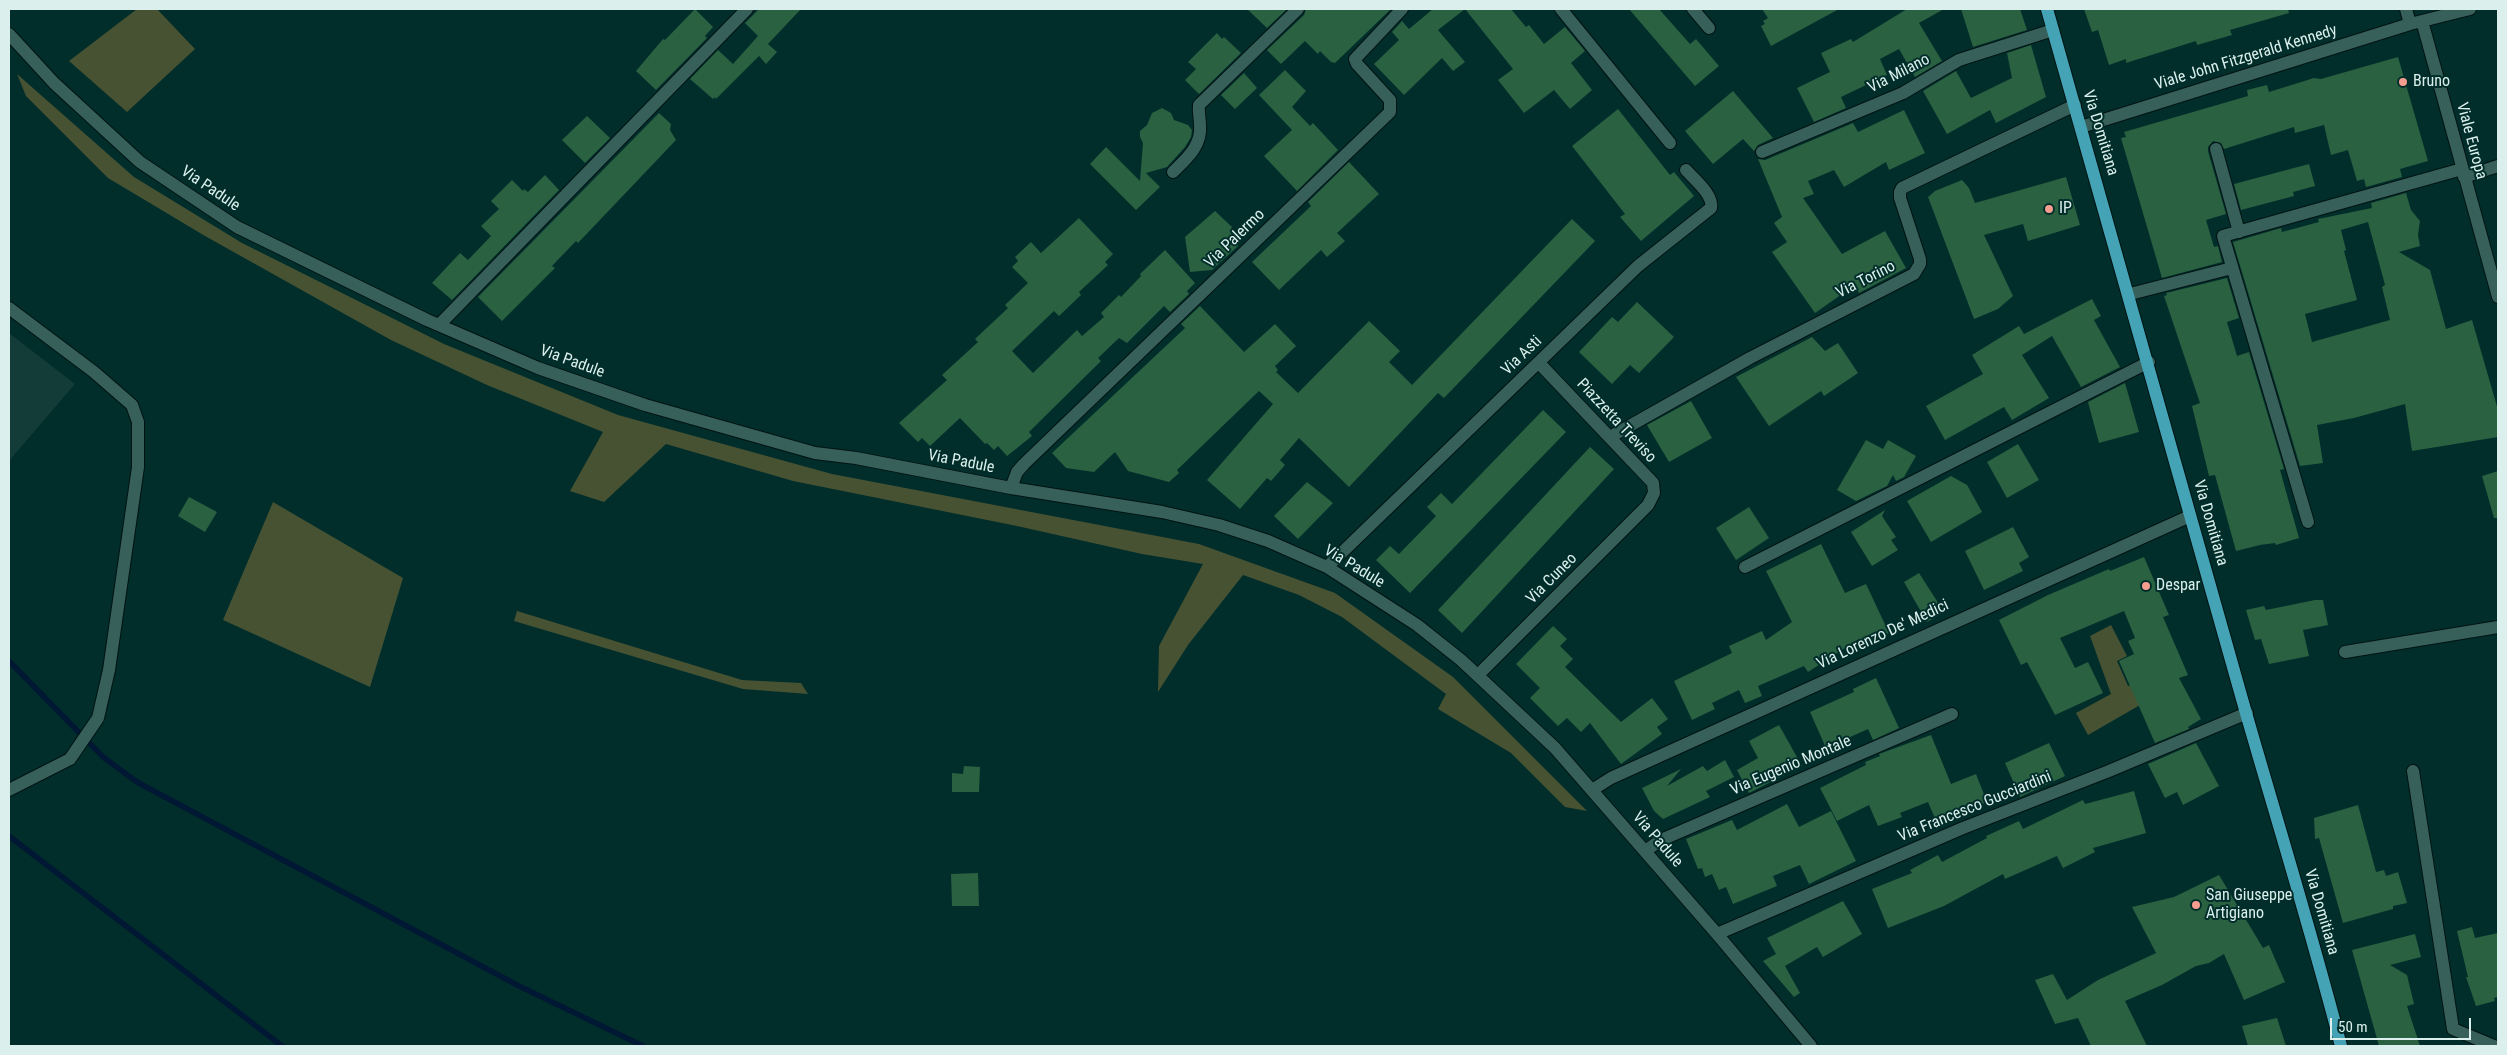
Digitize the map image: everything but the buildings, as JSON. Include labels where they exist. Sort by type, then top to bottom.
[{"type":"main road","name":"Via Domitiana","points":[[2047,9],[2130,294],[2190,516],[2310,929],[2341,1046]]},
{"type":"street","points":[[439,325],[747,9]]},
{"type":"street","points":[[1172,172],[1196,146],[1200,125],[1199,105],[1298,9]]},
{"type":"street","name":"Via Palermo","points":[[1011,488],[1017,472],[1024,464],[1390,112],[1390,100],[1357,64],[1355,59],[1402,9]]},
{"type":"street","points":[[1561,9],[1670,143]]},
{"type":"street","points":[[1693,9],[1709,28]]},
{"type":"street","name":"Viale Europa","points":[[2406,9],[2416,23],[2463,173],[2498,297]]},
{"type":"street","name":"Viale John Fitzgerald Kennedy","points":[[2081,127],[2416,23],[2470,9]]},
{"type":"street","name":"Via Milano","points":[[1762,152],[1902,93],[1959,60],[2053,30]]},
{"type":"street","name":"Via Padule","points":[[9,34],[54,83],[140,162],[237,227],[439,325],[538,368],[653,408],[815,453],[856,458],[1011,488],[1162,512],[1219,525],[1268,541],[1327,567],[1417,626],[1478,675],[1555,748],[1812,1046]]},
{"type":"street","name":"Via Torino","points":[[1610,438],[1750,358],[1914,274],[1918,269],[1920,258],[1900,198],[1902,188],[2075,106]]},
{"type":"street","points":[[2216,149],[2239,232]]},
{"type":"street","points":[[2308,522],[2223,236],[2463,173],[2498,166]]},
{"type":"street","name":"Via Asti","points":[[1327,567],[1638,266],[1710,208],[1712,203],[1708,195],[1686,170]]},
{"type":"street","points":[[2130,294],[2232,268]]},
{"type":"street","points":[[9,308],[113,388],[132,405],[138,422],[138,467],[109,670],[98,718],[70,759],[9,790]]},
{"type":"street","points":[[1745,567],[2149,362]]},
{"type":"street","name":"Piazzetta Treviso","points":[[1539,363],[1653,483],[1654,493],[1648,505]]},
{"type":"street","name":"Via Cuneo","points":[[1478,675],[1648,505]]},
{"type":"street","name":"Via Lorenzo De' Medici","points":[[1592,790],[1610,778],[2190,516]]},
{"type":"street","points":[[2345,652],[2498,627]]},
{"type":"street","name":"Via Francesco Gucciardini","points":[[1717,934],[1963,828],[2109,772],[2246,713]]},
{"type":"street","name":"Via Eugenio Montale","points":[[1645,851],[1661,840],[1952,714]]},
{"type":"street","points":[[2413,771],[2453,1030],[2494,1046]]},
{"type":"shaded area","points":[[9,333],[75,384],[9,461]]},
{"type":"green space","points":[[137,9],[157,9],[195,49],[127,112],[69,61]]},
{"type":"green space","points":[[17,74],[134,177],[242,243],[444,344],[618,415],[832,474],[1199,544],[1335,593],[1453,677],[1587,811],[1565,807],[1511,753],[1438,709],[1446,694],[1342,617],[1299,595],[1243,575],[1188,645],[1158,692],[1159,646],[1203,564],[1142,554],[1017,526],[793,481],[666,444],[604,502],[570,491],[603,432],[487,385],[391,340],[205,236],[108,178],[26,96]]},
{"type":"green space","points":[[273,502],[403,578],[370,687],[223,620]]},
{"type":"green space","points":[[517,611],[742,680],[801,683],[808,694],[743,689],[514,621]]},
{"type":"green space","points":[[2111,625],[2127,656],[2117,661],[2128,686],[2140,682],[2147,701],[2088,735],[2076,713],[2111,694],[2090,636]]},
{"type":"waterway","points":[[9,661],[103,757],[137,782],[517,985],[643,1046]]},
{"type":"waterway","points":[[9,836],[282,1046]]},
{"type":"place","name":"Bruno","points":[[2403,82]]},
{"type":"place","name":"IP","points":[[2049,209]]},
{"type":"place","name":"Despar","points":[[2146,586]]},
{"type":"place","name":"San Giuseppe Artigiano","points":[[2196,905]]}]
